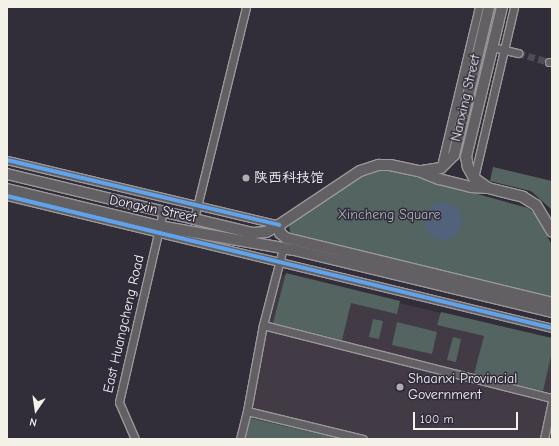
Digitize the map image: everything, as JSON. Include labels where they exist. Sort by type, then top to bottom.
[{"type":"main road","name":"Nanxing Street","points":[[441,168],[454,155],[489,7]]},
{"type":"main road","name":"Nanxing Street","points":[[474,178],[468,167],[466,157],[502,7]]},
{"type":"main road","name":"Dongxin Street","points":[[7,174],[253,233],[266,232],[279,225],[360,171],[379,165],[390,165],[418,170]]},
{"type":"main road","points":[[418,170],[441,168]]},
{"type":"main road","points":[[418,170],[439,179],[471,187],[488,188],[530,200],[542,212],[552,232]]},
{"type":"main road","points":[[474,178],[488,188]]},
{"type":"main road","name":"Dongxin Street","points":[[7,189],[159,229],[283,248],[295,245]]},
{"type":"main road","points":[[279,225],[279,230],[282,235],[295,245],[552,312]]},
{"type":"main road","points":[[261,244],[295,245],[552,303]]},
{"type":"street","points":[[194,219],[246,7]]},
{"type":"street","points":[[441,168],[479,7]]},
{"type":"street","points":[[474,178],[514,7]]},
{"type":"street","points":[[492,47],[518,53]]},
{"type":"street","points":[[7,160],[197,204],[279,225]]},
{"type":"street","points":[[7,196],[159,229],[280,261],[552,328]]},
{"type":"street","name":"East Huangcheng Road","points":[[135,439],[119,402],[163,212]]},
{"type":"street","points":[[240,439],[247,412],[263,325],[283,248]]},
{"type":"street","points":[[263,325],[552,398]]},
{"type":"street","points":[[544,439],[552,402]]},
{"type":"street","points":[[247,412],[363,439]]},
{"type":"shaded area","name":"Shaanxi Provincial Government","points":[[271,272],[552,340],[551,439],[237,439]]},
{"type":"green space","points":[[493,167],[552,181],[552,210],[531,191],[490,181]]},
{"type":"green space","name":"Xincheng Square","points":[[383,170],[394,171],[528,208],[535,214],[552,245],[552,297],[291,236],[289,227],[291,224],[365,173]]},
{"type":"green space","points":[[286,273],[400,301],[397,314],[351,303],[342,340],[273,323]]},
{"type":"green space","points":[[441,312],[552,338],[552,352],[543,391],[474,374],[484,336],[437,325]]},
{"type":"green space","points":[[373,319],[383,321],[379,339],[369,337]]},
{"type":"green space","points":[[397,322],[437,332],[432,354],[392,345]]},
{"type":"green space","points":[[453,337],[461,339],[456,362],[447,360]]},
{"type":"green space","points":[[250,418],[341,439],[245,439]]},
{"type":"water","points":[[439,202],[447,202],[457,207],[461,214],[461,228],[457,235],[447,240],[439,240],[429,235],[427,232],[424,225],[424,217],[429,207],[432,205]]},
{"type":"tunnel","points":[[518,53],[549,62]]},
{"type":"cycle path","points":[[7,160],[279,225]]},
{"type":"cycle path","points":[[7,196],[552,328]]},
{"type":"place","name":"陕西科技馆","points":[[246,178]]},
{"type":"place","name":"Shaanxi Provincial Government","points":[[400,387]]}]
